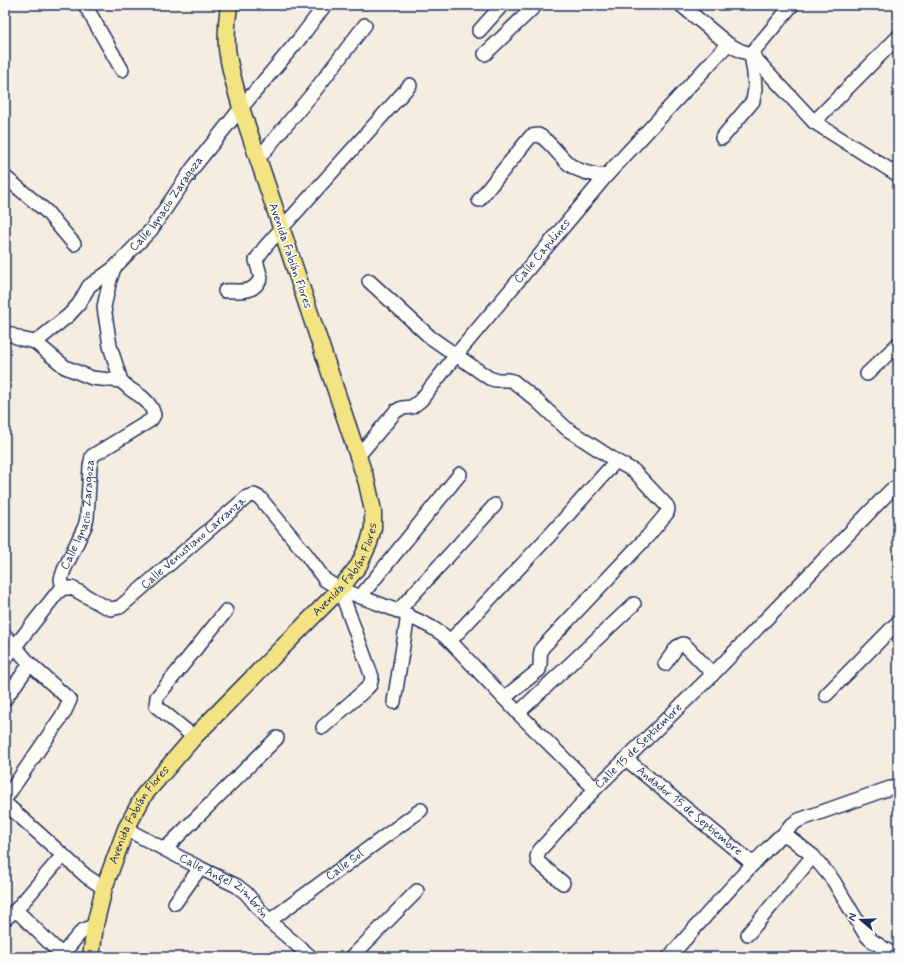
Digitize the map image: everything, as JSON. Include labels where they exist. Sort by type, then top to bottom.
[{"type":"main road","name":"Avenida Fabián Flores","points":[[91,957],[95,925],[104,888],[126,829],[144,795],[194,736],[340,589],[359,565],[369,543],[373,528],[373,511],[367,483],[241,108],[228,50],[227,33],[229,5]]},
{"type":"street","points":[[85,5],[122,70]]},
{"type":"street","name":"Calle Ignacio Zaragoza","points":[[5,659],[57,593],[63,588],[61,579],[64,570],[85,526],[87,518],[92,456],[151,420],[154,415],[148,403],[121,381],[110,346],[104,307],[114,268],[151,230],[193,168],[301,37],[325,5]]},
{"type":"street","points":[[479,31],[502,5]]},
{"type":"street","points":[[485,54],[536,5]]},
{"type":"street","points":[[681,5],[728,44],[741,51],[751,54],[814,122],[898,175]]},
{"type":"street","points":[[722,138],[753,101],[755,89],[751,54],[792,5]]},
{"type":"street","points":[[258,159],[313,93],[365,25]]},
{"type":"street","points":[[814,122],[898,37]]},
{"type":"street","name":"Calle Capulines","points":[[358,456],[396,411],[402,408],[412,407],[421,400],[456,355],[606,176],[728,44]]},
{"type":"street","points":[[225,291],[250,290],[257,286],[261,278],[256,260],[265,247],[410,85]]},
{"type":"street","points":[[479,200],[531,136],[537,135],[543,138],[570,165],[583,172],[593,175],[606,176]]},
{"type":"street","points":[[5,177],[46,211],[74,244]]},
{"type":"street","points":[[35,342],[69,315],[79,304],[89,286],[114,268]]},
{"type":"street","points":[[369,281],[430,337],[489,378],[495,380],[513,381],[567,429],[634,471],[667,506],[668,509],[667,513],[647,537],[542,648],[539,654],[541,664],[539,670],[504,698]]},
{"type":"street","points":[[5,332],[21,339],[35,342],[65,367],[92,378],[121,381]]},
{"type":"street","points":[[867,374],[898,344]]},
{"type":"street","points":[[450,641],[616,461]]},
{"type":"street","points":[[360,597],[460,474]]},
{"type":"street","name":"Calle 15 de Septiembre","points":[[340,589],[403,613],[431,627],[450,641],[518,713],[595,789],[713,674],[890,491],[893,489],[898,490]]},
{"type":"street","name":"Calle Venustiano Carranza","points":[[63,588],[72,588],[111,609],[120,607],[247,497],[254,495],[260,498],[306,554],[325,580],[340,589]]},
{"type":"street","points":[[394,702],[403,613],[495,505]]},
{"type":"street","points":[[323,727],[365,690],[370,685],[372,678],[340,589]]},
{"type":"street","points":[[518,713],[634,604]]},
{"type":"street","points":[[194,736],[156,706],[158,697],[226,611]]},
{"type":"street","points":[[826,695],[898,622]]},
{"type":"street","points":[[5,635],[30,664],[70,700],[64,713],[5,799]]},
{"type":"street","points":[[665,664],[677,647],[683,644],[713,674]]},
{"type":"street","points":[[5,699],[30,664]]},
{"type":"street","points":[[165,849],[277,738]]},
{"type":"street","name":"Andador 15 de Septiembre","points":[[626,759],[753,864]]},
{"type":"street","points":[[669,957],[724,894],[778,838],[783,835],[790,826],[799,820],[890,788],[898,788]]},
{"type":"street","points":[[563,883],[538,862],[537,857],[539,851],[595,789]]},
{"type":"street","points":[[5,803],[86,876],[104,888]]},
{"type":"street","name":"Calle Sol","points":[[269,921],[421,810]]},
{"type":"street","name":"Calle Ángel Zimbrón","points":[[126,829],[246,892],[269,921],[311,957]]},
{"type":"street","points":[[783,835],[789,837],[813,856],[833,880],[865,934],[871,940],[897,957]]},
{"type":"street","points":[[5,919],[16,910],[63,855]]},
{"type":"street","points":[[748,934],[813,856]]},
{"type":"street","points":[[175,903],[200,868]]},
{"type":"street","points":[[352,957],[417,891]]},
{"type":"street","points":[[16,910],[62,956],[82,931],[95,925]]}]
